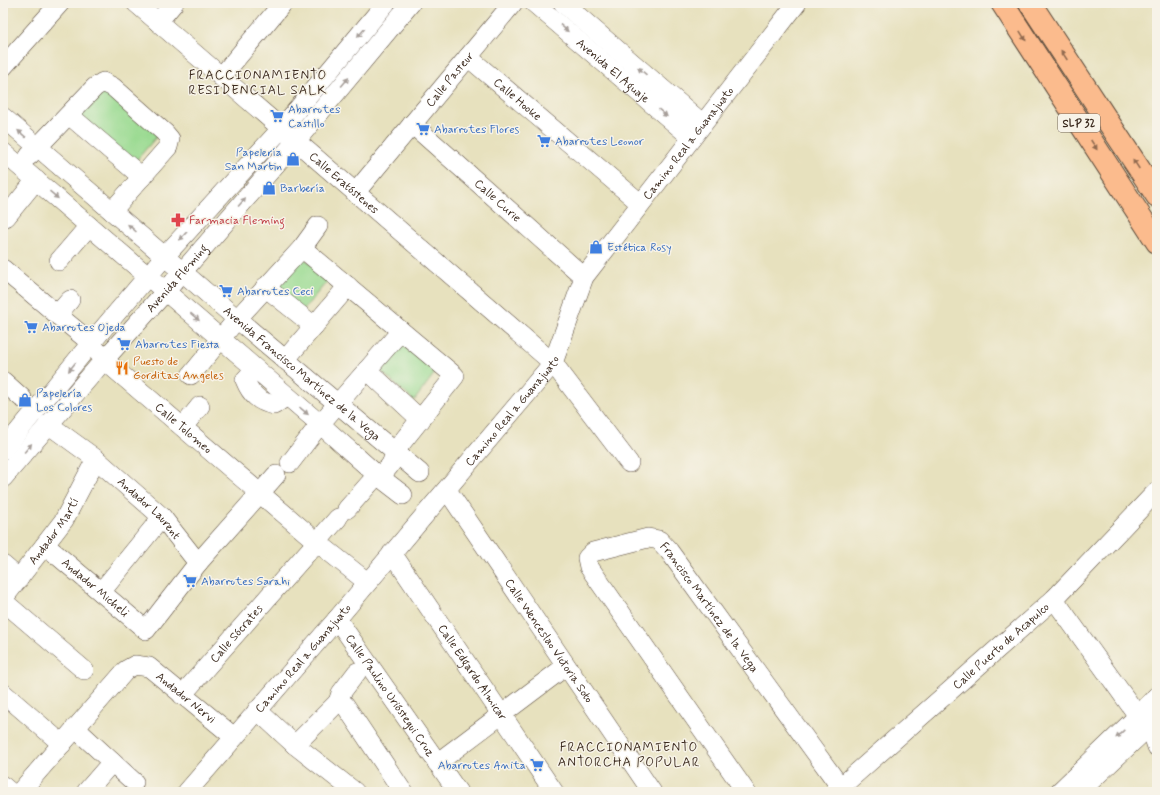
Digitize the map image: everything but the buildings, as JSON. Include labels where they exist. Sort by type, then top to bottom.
[{"type":"highway","name":"SLP 32","points":[[1002,3],[1157,242]]},
{"type":"highway","name":"SLP 32","points":[[1030,3],[1157,196]]},
{"type":"street","points":[[3,67],[60,3]]},
{"type":"street","name":"Calle Eratóstenes","points":[[136,3],[553,363],[629,464]]},
{"type":"street","points":[[158,22],[174,3]]},
{"type":"street","points":[[221,77],[283,3]]},
{"type":"street","name":"Avenida Fleming","points":[[3,478],[48,424],[182,272],[289,135],[386,3]]},
{"type":"street","name":"Avenida Fleming","points":[[3,450],[164,256],[289,135],[411,3]]},
{"type":"street","name":"Calle Pasteur","points":[[355,193],[513,3]]},
{"type":"street","name":"Avenida El Aguaje","points":[[534,3],[697,131]]},
{"type":"street","name":"Avenida El Aguaje","points":[[563,3],[697,131]]},
{"type":"street","name":"Camino Real a Guanajuato","points":[[187,792],[337,619],[553,363],[584,276],[796,3]]},
{"type":"street","name":"Calle Hooke","points":[[468,57],[640,203]]},
{"type":"street","points":[[20,166],[95,87],[103,82],[113,87],[170,139],[168,146],[112,211]]},
{"type":"street","points":[[69,115],[142,177]]},
{"type":"street","name":"Avenida Francisco Martínez de la Vega","points":[[3,117],[236,319],[420,473]]},
{"type":"street","name":"Calle Curie","points":[[412,124],[584,276]]},
{"type":"street","points":[[3,152],[320,424],[377,475],[403,495]]},
{"type":"street","points":[[6,217],[36,180]]},
{"type":"street","points":[[59,261],[89,226]]},
{"type":"street","points":[[191,375],[236,319],[302,248],[318,226]]},
{"type":"street","points":[[198,563],[283,469],[401,331],[302,248]]},
{"type":"street","name":"Calle Tolomeo","points":[[3,269],[91,343],[104,360],[183,427],[255,500],[317,542],[367,582]]},
{"type":"street","points":[[285,360],[348,286]]},
{"type":"street","points":[[265,287],[314,326]]},
{"type":"street","points":[[57,315],[70,300]]},
{"type":"street","name":"Calle Sócrates","points":[[182,695],[377,475],[388,469],[394,461],[394,451],[421,420],[455,376],[401,331]]},
{"type":"street","points":[[367,370],[421,420]]},
{"type":"street","points":[[3,381],[22,398]]},
{"type":"street","points":[[183,427],[200,406]]},
{"type":"street","name":"Andador Laurent","points":[[48,424],[96,459],[162,517],[198,563]]},
{"type":"street","name":"Andador Martí","points":[[3,600],[64,520],[96,459]]},
{"type":"street","name":"Calle Wenceslao Victoria Soto","points":[[447,490],[652,792]]},
{"type":"street","name":"Calle Puerto de Acapulco","points":[[840,791],[1054,599],[1157,491]]},
{"type":"street","points":[[101,592],[162,517]]},
{"type":"street","name":"Francisco Martínez de la Vega","points":[[746,792],[589,568],[587,558],[593,552],[648,538],[659,540],[669,551],[840,791]]},
{"type":"street","name":"Andador Micheli","points":[[45,546],[146,630],[198,563]]},
{"type":"street","name":"Calle Edgardo Almicar","points":[[392,553],[554,792]]},
{"type":"street","points":[[3,565],[19,579]]},
{"type":"street","points":[[1054,599],[1148,720],[1157,747]]},
{"type":"street","points":[[3,600],[84,670]]},
{"type":"street","name":"Calle Paulino Urióstegui Cruz","points":[[337,619],[458,792]]},
{"type":"street","name":"Andador Nervi","points":[[75,728],[126,670],[135,665],[149,667],[234,737]]},
{"type":"street","points":[[437,762],[566,666]]},
{"type":"street","points":[[295,745],[338,702],[341,693],[358,672]]},
{"type":"street","points":[[3,693],[62,744]]},
{"type":"street","points":[[1079,792],[1148,720],[1157,696]]},
{"type":"street","points":[[338,702],[345,705],[403,792]]},
{"type":"street","points":[[257,710],[295,745],[355,792]]},
{"type":"street","points":[[1059,792],[1148,720]]},
{"type":"street","points":[[20,792],[75,728],[134,782]]},
{"type":"street","points":[[86,792],[112,762]]},
{"type":"street","points":[[3,786],[10,792]]},
{"type":"green space","points":[[101,86],[158,135],[133,164],[77,117]]},
{"type":"green space","points":[[300,255],[330,278],[303,310],[276,287]]},
{"type":"green space","points":[[395,340],[437,370],[414,401],[375,366]]},
{"type":"place","name":"Abarrotes Castillo","points":[[277,116]]},
{"type":"place","name":"Abarrotes Flores","points":[[423,129]]},
{"type":"place","name":"Abarrotes Leonor","points":[[544,141]]},
{"type":"place","name":"Papelería San Martin","points":[[293,159]]},
{"type":"place","name":"Barbería","points":[[269,188]]},
{"type":"place","name":"Farmacia Fleming","points":[[178,220]]},
{"type":"place","name":"Estética Rosy","points":[[596,247]]},
{"type":"place","name":"Abarrotes Ceci","points":[[226,291]]},
{"type":"place","name":"Abarrotes Ojeda","points":[[31,327]]},
{"type":"place","name":"Abarrotes Fiesta","points":[[124,344]]},
{"type":"place","name":"Puesto de Gorditas Angeles","points":[[122,368]]},
{"type":"place","name":"Papelería Los Colores","points":[[25,400]]},
{"type":"place","name":"Abarrotes Sarahi","points":[[190,581]]},
{"type":"place","name":"Abarrotes Anita","points":[[537,765]]},
{"type":"district","name":"FRACCIONAMIENTO RESIDENCIAL SALK","points":[[258,82]]},
{"type":"district","name":"FRACCIONAMIENTO ANTORCHA POPULAR","points":[[629,754]]}]
